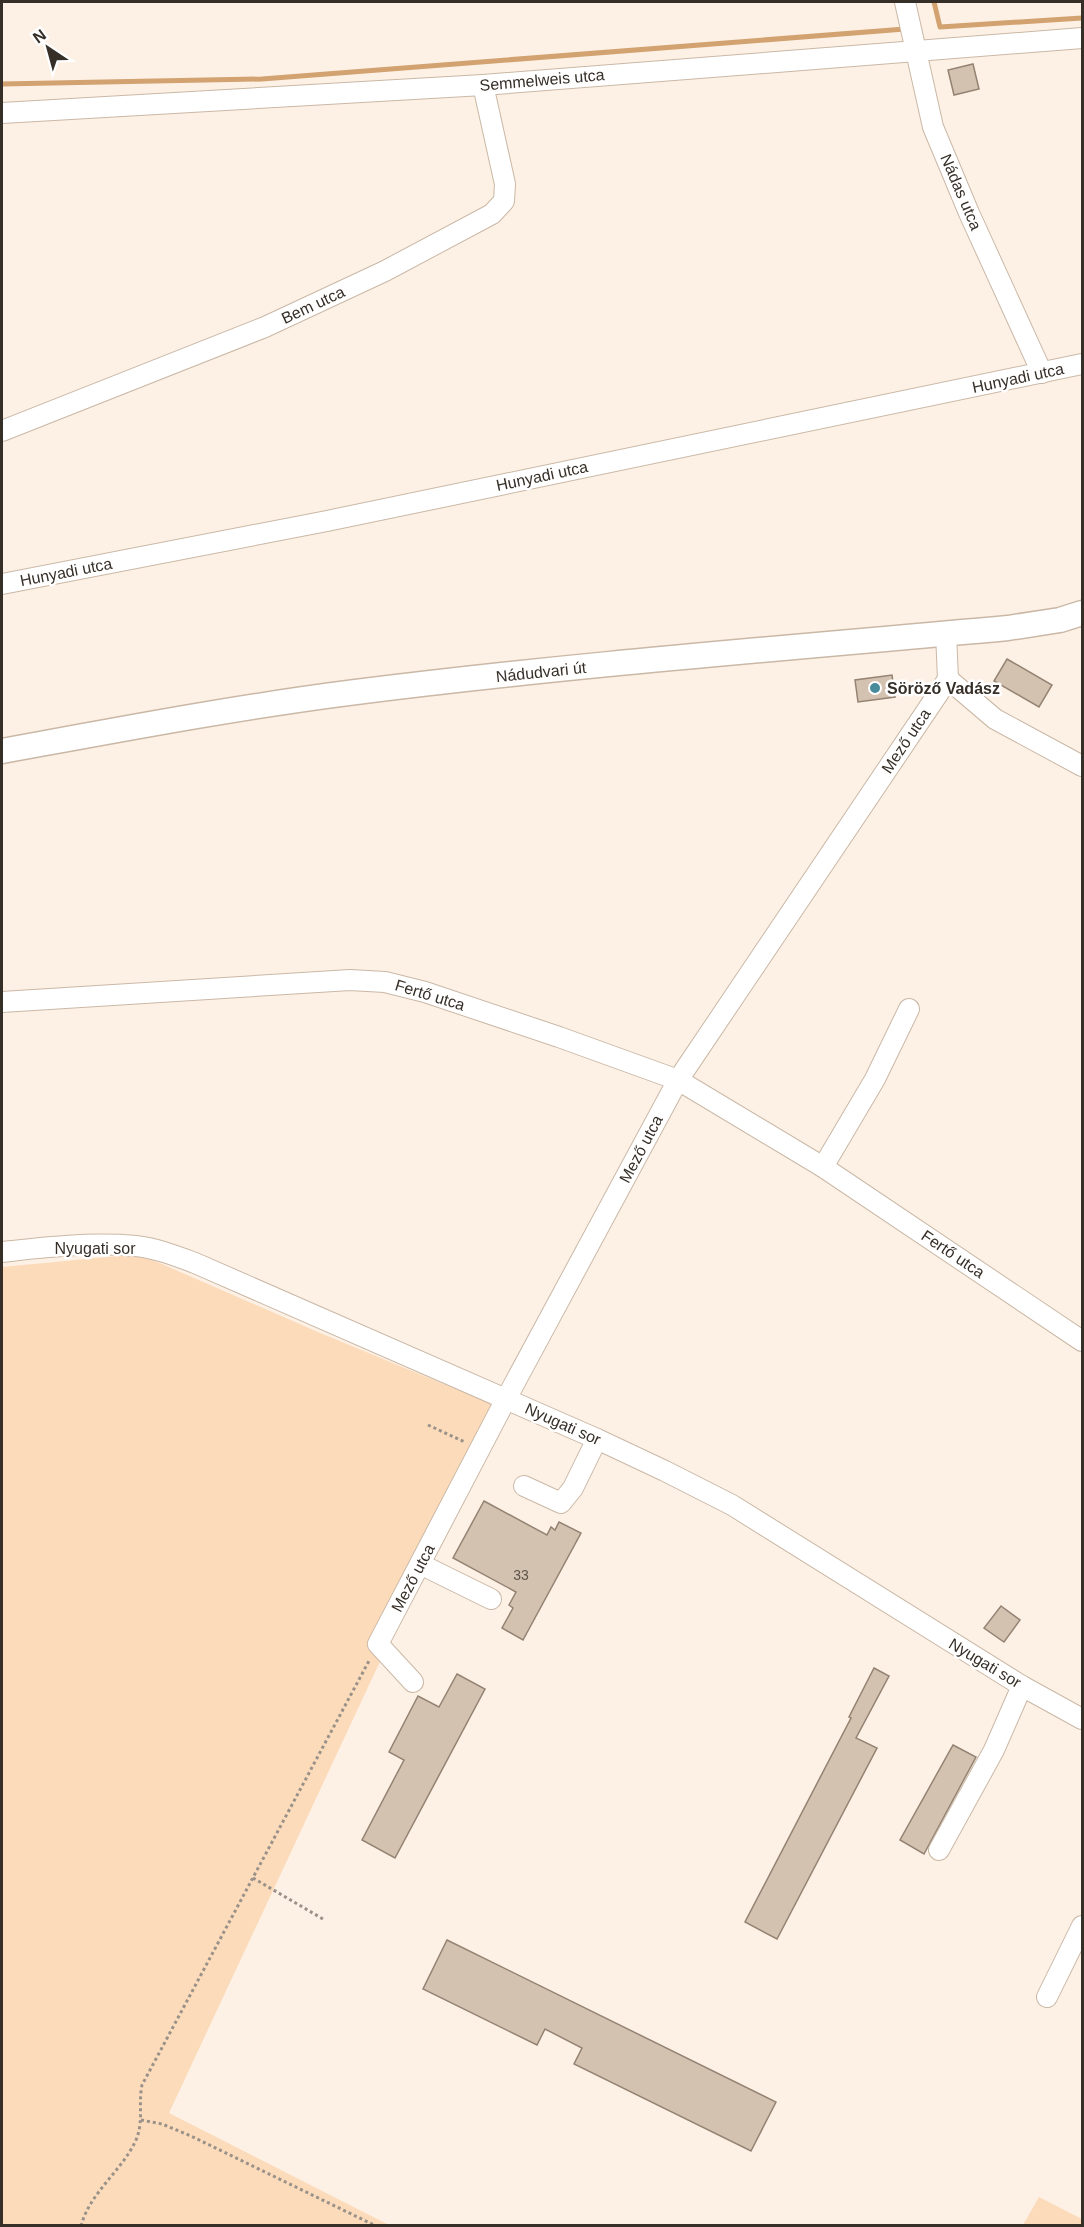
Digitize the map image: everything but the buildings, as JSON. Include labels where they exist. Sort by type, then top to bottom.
[{"type":"main road","name":"Nádudvari út","points":[[2,751],[248,707],[349,693],[1039,623],[1083,613]]},
{"type":"street","name":"Nádas utca","points":[[905,2],[933,128],[1042,373]]},
{"type":"street","name":"Semmelweis utca","points":[[2,113],[483,85],[1083,38]]},
{"type":"street","name":"Bem utca","points":[[2,431],[265,327],[385,271],[492,214],[504,201],[505,184],[483,85]]},
{"type":"street","name":"Hunyadi utca","points":[[2,585],[327,521],[1083,364]]},
{"type":"street","points":[[946,633],[948,679],[995,718],[1083,766]]},
{"type":"street","name":"Mező utca","points":[[378,1644],[506,1399],[678,1080],[948,679]]},
{"type":"street","name":"Fertő utca","points":[[2,1002],[350,980],[385,982],[425,992],[678,1080],[823,1167],[1083,1341]]},
{"type":"street","points":[[823,1167],[875,1079],[909,1009]]},
{"type":"street","name":"Nyugati sor","points":[[2,1252],[69,1245],[138,1246],[195,1263],[597,1439],[732,1505],[1022,1686],[1083,1719]]},
{"type":"street","points":[[524,1486],[561,1503],[573,1488],[597,1439]]},
{"type":"street","points":[[420,1564],[491,1599]]},
{"type":"street","points":[[378,1644],[413,1682]]},
{"type":"street","points":[[939,1850],[994,1750],[1022,1686]]},
{"type":"street","points":[[1047,1997],[1083,1926]]},
{"type":"path","points":[[429,1425],[480,1449]]},
{"type":"path","points":[[81,2226],[102,2186],[126,2159],[136,2139],[141,2120],[139,2099],[142,2085],[378,1644]]},
{"type":"path","points":[[253,1878],[323,1919]]},
{"type":"path","points":[[141,2120],[162,2124],[191,2136],[376,2226]]},
{"type":"shaded area","points":[[139,1254],[499,1407],[169,2113],[389,2225],[2,2226],[2,1267]]},
{"type":"shaded area","points":[[1039,2197],[1082,2219],[1082,2225],[1023,2225]]},
{"type":"waterway","points":[[934,2],[940,27],[1082,18]]},
{"type":"waterway","points":[[2,84],[262,79],[905,29]]},
{"type":"place","name":"Söröző Vadász","points":[[875,688]]}]
